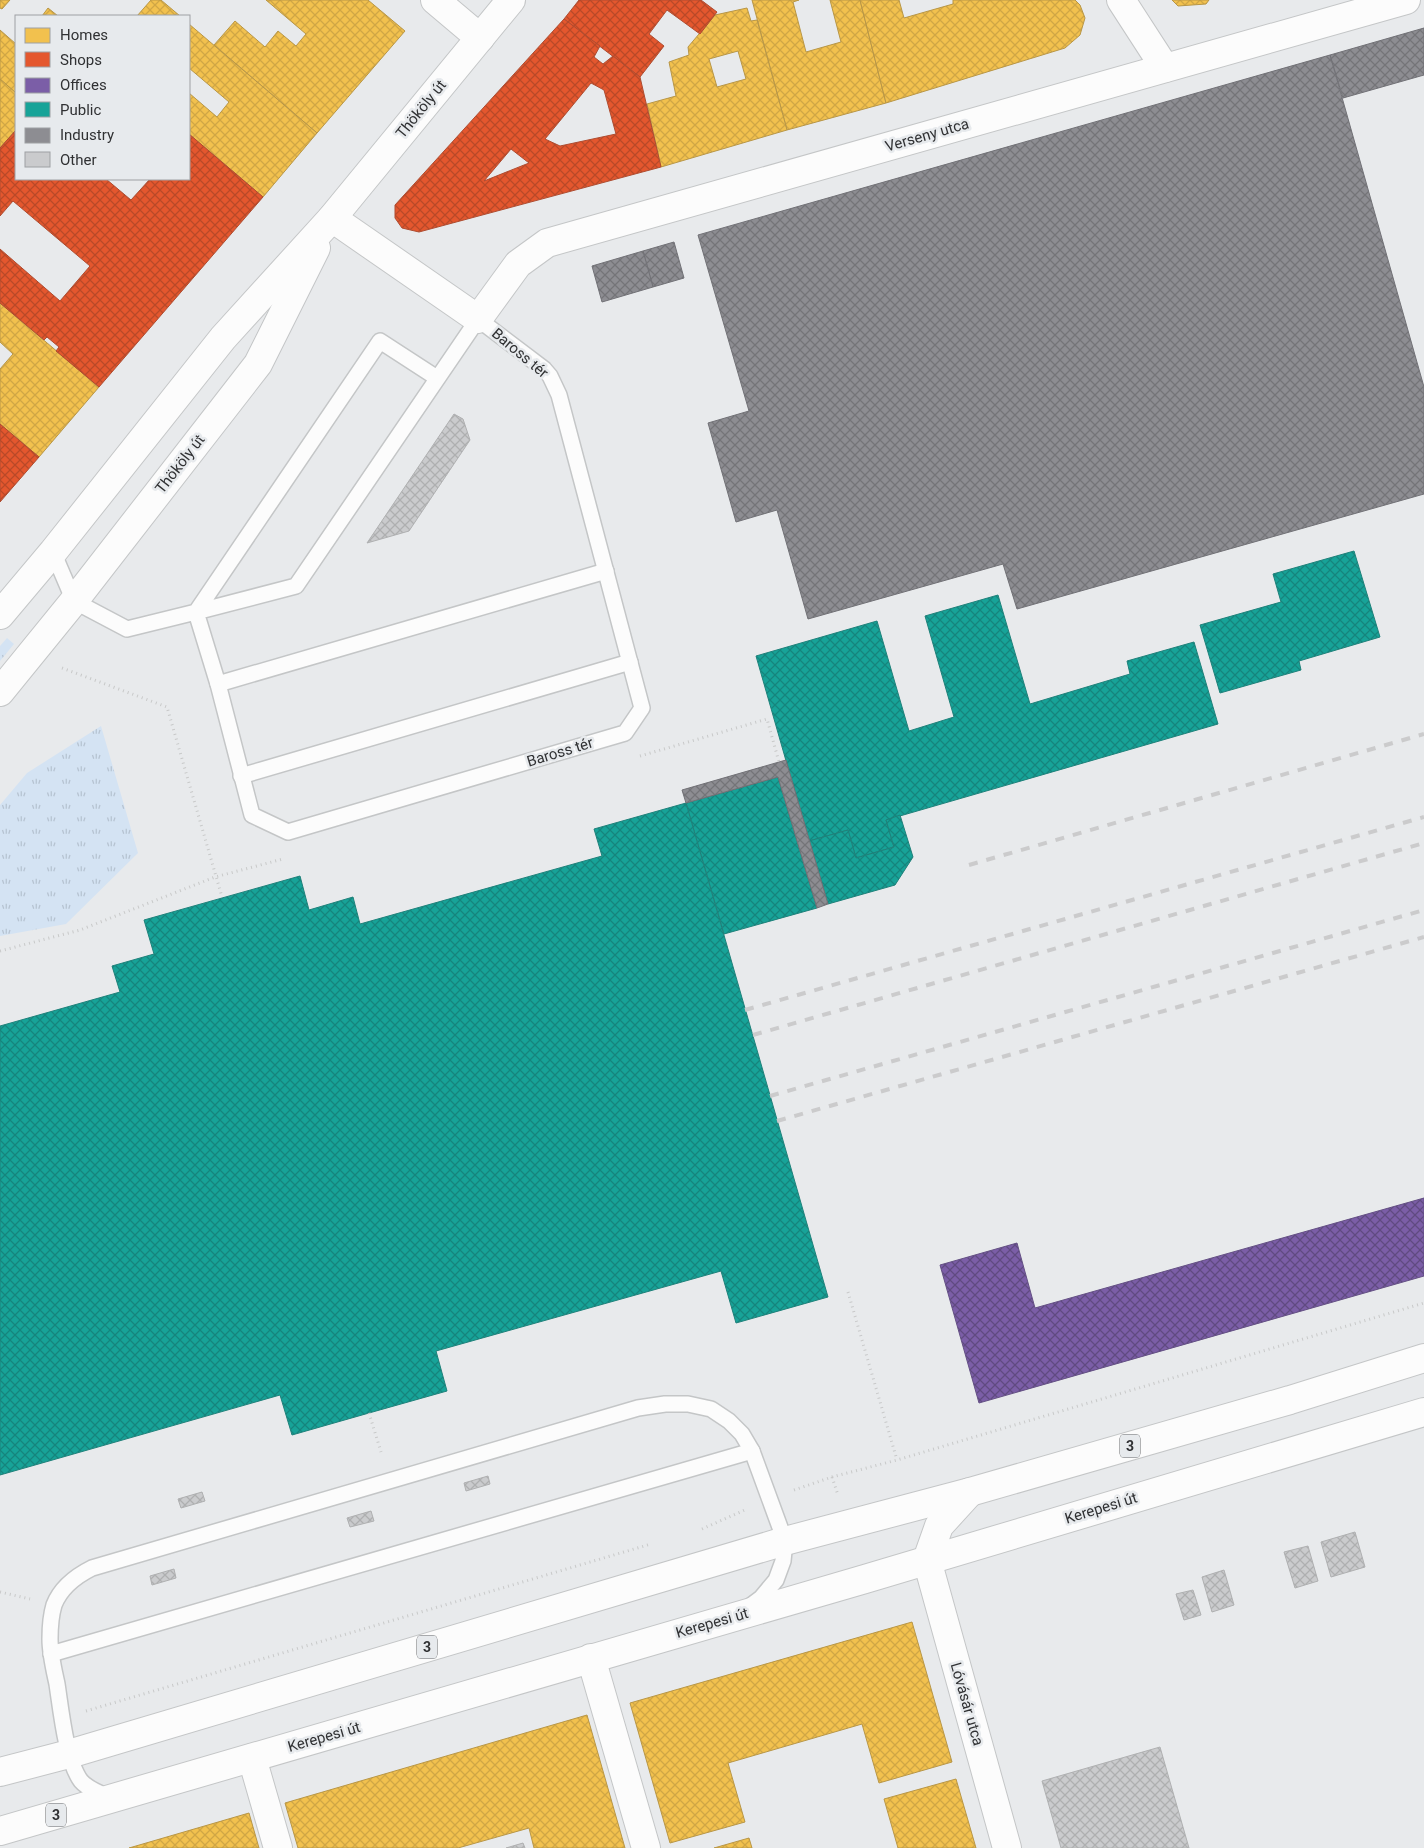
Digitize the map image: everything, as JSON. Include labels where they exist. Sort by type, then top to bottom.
[{"type":"main road","points":[[435,0],[480,38]]},
{"type":"main road","name":"Thököly út","points":[[0,615],[53,552],[223,338],[332,218],[511,0]]},
{"type":"main road","points":[[1121,0],[1165,68]]},
{"type":"main road","name":"Verseny utca","points":[[478,319],[518,264],[547,243],[1165,68],[1372,5],[1406,0]]},
{"type":"main road","name":"Thököly út","points":[[0,692],[74,601],[258,364],[332,218]]},
{"type":"main road","name":"Baross tér","points":[[332,218],[478,319]]},
{"type":"main road","name":"3","points":[[0,1772],[70,1754],[785,1541],[970,1492],[1290,1400],[1424,1358]]},
{"type":"main road","name":"Kerepesi út","points":[[0,1831],[738,1616],[1424,1412]]},
{"type":"main road","points":[[927,1560],[939,1526],[970,1492]]},
{"type":"main road","name":"Lóvásár utca","points":[[927,1560],[1007,1848]]},
{"type":"main road","points":[[591,1658],[646,1848]]},
{"type":"main road","points":[[252,1758],[278,1848]]},
{"type":"lane","name":"Baross tér","points":[[74,601],[127,629],[296,586],[478,319],[544,370],[555,386],[642,708],[625,732],[288,832],[252,815],[218,684],[196,612]]},
{"type":"lane","points":[[196,612],[380,341],[438,378]]},
{"type":"lane","points":[[53,552],[74,601]]},
{"type":"lane","points":[[218,684],[606,571]]},
{"type":"lane","points":[[241,776],[630,662]]},
{"type":"lane","points":[[112,1799],[95,1791],[82,1781],[70,1754],[51,1654],[50,1639],[54,1604],[64,1588],[76,1576],[92,1568],[638,1408],[665,1404],[688,1404],[710,1409],[729,1421],[742,1434],[752,1451],[785,1541],[784,1561],[776,1580],[761,1598],[738,1616]]},
{"type":"lane","points":[[51,1654],[752,1451]]},
{"type":"path","points":[[62,668],[167,707],[222,897]]},
{"type":"path","points":[[635,757],[767,720],[779,762]]},
{"type":"path","points":[[0,951],[80,930],[215,877],[288,858]]},
{"type":"path","points":[[848,1292],[896,1460]]},
{"type":"path","points":[[696,1531],[770,1499],[832,1477],[896,1460],[1424,1303]]},
{"type":"path","points":[[370,1413],[381,1452]]},
{"type":"path","points":[[63,1718],[658,1542]]},
{"type":"green space","points":[[7,638],[14,644],[0,661],[0,646]]},
{"type":"green space","points":[[101,726],[138,853],[66,924],[0,936],[0,805],[27,773]]},
{"type":"building: Homes","points":[[0,0],[10,0],[2,9],[0,8]]},
{"type":"building: Homes","points":[[151,0],[161,0],[179,15],[138,15]]},
{"type":"building: Homes","points":[[266,0],[368,0],[405,31],[317,133],[214,45],[235,21],[265,47],[278,31],[296,46],[306,34]]},
{"type":"building: Homes","points":[[752,0],[799,0],[793,2],[806,52],[841,42],[830,0],[860,0],[886,103],[787,130]]},
{"type":"building: Homes","points":[[860,0],[899,0],[904,18],[953,4],[953,0],[1075,0],[1080,5],[1085,18],[1080,35],[1065,48],[886,103]]},
{"type":"building: Homes","points":[[1172,0],[1209,0],[1206,4],[1178,6]]},
{"type":"building: Homes","points":[[48,8],[57,15],[43,15]]},
{"type":"building: Homes","points":[[747,8],[751,21],[757,20],[787,130],[661,167],[647,104],[676,96],[669,62],[689,55],[688,47],[715,15]],"holes":[[[738,51],[746,79],[717,87],[709,59]]]},
{"type":"building: Homes","points":[[190,25],[317,133],[263,197],[190,135],[190,94],[217,117],[229,102],[190,69]]},
{"type":"building: Homes","points":[[0,30],[15,43],[15,92],[0,79]]},
{"type":"building: Homes","points":[[0,79],[15,92],[15,131],[0,148]]},
{"type":"building: Homes","points":[[0,303],[99,387],[39,457],[0,424],[0,369],[13,354],[0,342]]},
{"type":"building: Homes","points":[[912,1622],[952,1762],[879,1783],[862,1724],[728,1763],[745,1822],[670,1843],[630,1703]]},
{"type":"building: Homes","points":[[587,1715],[625,1848],[534,1848],[529,1828],[458,1848],[298,1848],[285,1803]]},
{"type":"building: Homes","points":[[956,1779],[976,1848],[898,1848],[884,1799]]},
{"type":"building: Homes","points":[[249,1813],[259,1848],[129,1848]]},
{"type":"building: Homes","points":[[749,1838],[752,1848],[714,1848]]},
{"type":"building: Shops","points":[[579,0],[701,0],[717,12],[700,34],[667,10],[649,34],[664,46],[640,77],[564,19]]},
{"type":"building: Shops","points":[[564,19],[600,46],[594,57],[603,64],[613,56],[640,77],[661,167],[419,232],[402,228],[395,218],[395,205]],"holes":[[[591,83],[604,90],[616,134],[560,146],[545,139]],[[511,149],[529,163],[484,181]]]},
{"type":"building: Shops","points":[[15,131],[15,180],[107,180],[131,200],[149,180],[190,180],[190,135],[263,197],[99,387],[56,351],[59,347],[47,337],[44,340],[0,303],[0,249],[60,301],[90,266],[13,201],[0,216],[0,148]]},
{"type":"building: Shops","points":[[0,424],[39,457],[0,502]]},
{"type":"building: Offices","points":[[1424,1198],[1424,1276],[979,1403],[940,1265],[1017,1243],[1035,1308]]},
{"type":"building: Public","points":[[1354,551],[1380,637],[1299,661],[1301,670],[1220,693],[1200,625],[1281,602],[1273,574]]},
{"type":"building: Public","points":[[998,595],[1030,704],[1130,674],[1127,661],[1194,642],[1218,724],[886,820],[894,847],[856,858],[848,830],[809,841],[756,656],[877,621],[909,731],[954,717],[925,616]]},
{"type":"building: Public","points":[[778,777],[817,908],[724,934],[686,803]]},
{"type":"building: Public","points":[[686,803],[828,1297],[736,1323],[721,1271],[436,1351],[447,1391],[292,1435],[280,1395],[0,1475],[0,1026],[120,992],[112,966],[154,954],[144,920],[300,876],[309,910],[353,897],[360,924],[602,856],[594,829]]},
{"type":"building: Public","points":[[900,815],[913,857],[895,885],[828,904],[809,841],[848,830],[856,858],[894,847],[886,820]]},
{"type":"building: Industry","points":[[1424,28],[1424,75],[1343,98],[1330,55]]},
{"type":"building: Industry","points":[[1330,55],[1424,387],[1424,494],[1017,609],[1003,564],[808,619],[777,510],[736,522],[708,423],[749,411],[698,235]]},
{"type":"building: Industry","points":[[674,242],[684,278],[653,287],[643,251]]},
{"type":"building: Industry","points":[[643,251],[653,287],[602,302],[592,266]]},
{"type":"building: Industry","points":[[786,760],[828,904],[817,908],[778,777],[686,803],[682,790]]},
{"type":"building: Other","points":[[454,414],[463,419],[470,440],[409,531],[367,543]]},
{"type":"building: Other","points":[[488,1476],[490,1484],[466,1491],[464,1483]]},
{"type":"building: Other","points":[[202,1492],[205,1501],[181,1508],[178,1499]]},
{"type":"building: Other","points":[[371,1511],[374,1521],[350,1527],[347,1518]]},
{"type":"building: Other","points":[[1355,1532],[1365,1567],[1331,1577],[1321,1542]]},
{"type":"building: Other","points":[[1308,1546],[1318,1581],[1295,1588],[1284,1552]]},
{"type":"building: Other","points":[[174,1569],[176,1578],[152,1585],[150,1576]]},
{"type":"building: Other","points":[[1224,1570],[1234,1605],[1212,1612],[1202,1577]]},
{"type":"building: Other","points":[[1193,1590],[1201,1615],[1184,1620],[1176,1594]]},
{"type":"building: Other","points":[[1160,1747],[1189,1848],[1061,1848],[1042,1781]]},
{"type":"building: Other","points":[[523,1843],[525,1848],[506,1848]]},
{"type":"railway","points":[[969,865],[1424,734]]},
{"type":"railway","points":[[745,1010],[1424,817]]},
{"type":"railway","points":[[753,1035],[1424,843]]},
{"type":"railway","points":[[770,1096],[1424,910]]},
{"type":"railway","points":[[777,1121],[1424,937]]}]
